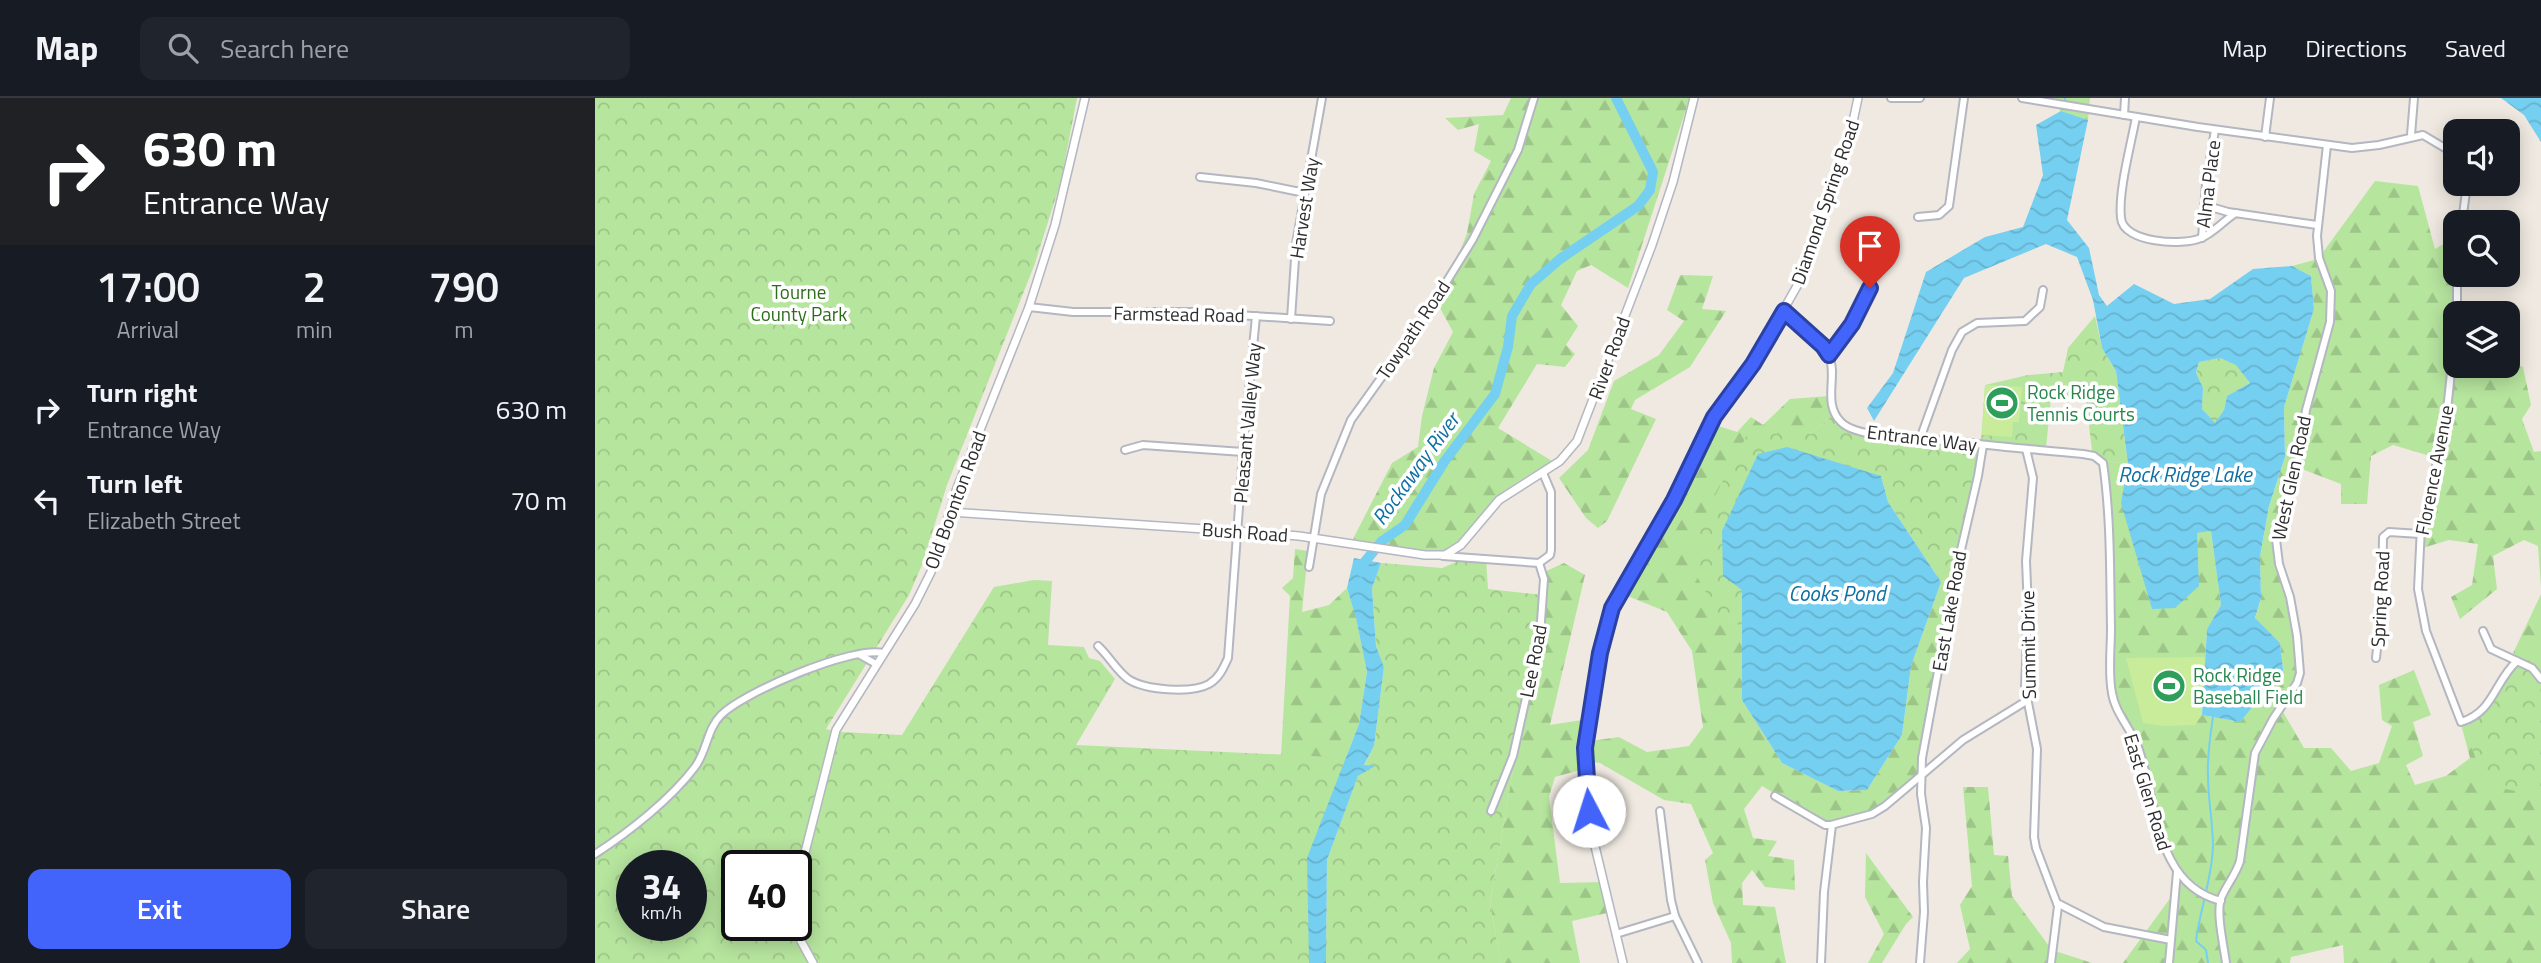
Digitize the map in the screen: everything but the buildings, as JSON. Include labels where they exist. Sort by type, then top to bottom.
[{"type":"street","name":"Old Boonton Road","points":[[806,850],[836,730],[924,586],[957,488],[1029,307],[1055,225],[1085,98]]},
{"type":"street","name":"Harvest Way","points":[[1291,319],[1294,258],[1322,98]]},
{"type":"street","name":"Towpath Road","points":[[1309,567],[1327,477],[1351,420],[1426,315],[1473,239],[1518,150],[1534,98]]},
{"type":"street","name":"River Road","points":[[1437,556],[1451,552],[1461,545],[1499,500],[1560,461],[1572,449],[1583,430],[1668,195],[1694,98]]},
{"type":"street","name":"Diamond Spring Road","points":[[1623,963],[1594,838],[1585,766],[1588,724],[1606,626],[1619,594],[1674,500],[1707,429],[1753,364],[1784,311],[1813,245],[1851,131],[1858,98]]},
{"type":"street","points":[[1891,98],[1920,98]]},
{"type":"street","points":[[1918,217],[1939,215],[1949,205],[1963,98]]},
{"type":"street","points":[[2022,98],[2215,130],[2327,145],[2365,147],[2411,135],[2423,135],[2443,147]]},
{"type":"street","points":[[2124,115],[2125,98]]},
{"type":"street","points":[[2265,137],[2270,98]]},
{"type":"street","points":[[2411,135],[2414,98]]},
{"type":"street","points":[[2136,117],[2122,196],[2123,225],[2127,231],[2145,239],[2190,240],[2202,238],[2236,213]]},
{"type":"street","name":"Alma Place","points":[[2202,238],[2215,130]]},
{"type":"street","name":"West Glen Road","points":[[2221,901],[2240,861],[2255,752],[2273,719],[2291,695],[2300,673],[2290,597],[2279,564],[2276,539],[2294,481],[2306,410],[2330,322],[2331,291],[2319,258],[2317,225],[2327,145]]},
{"type":"street","points":[[1200,177],[1256,183],[1305,193]]},
{"type":"street","points":[[2204,205],[2236,213],[2317,225]]},
{"type":"street","points":[[1784,311],[1823,346],[1829,355],[1852,324],[1870,288]]},
{"type":"street","points":[[1920,439],[1952,350],[1962,332],[1977,323],[2025,321],[2040,307],[2043,290]]},
{"type":"street","name":"Farmstead Road","points":[[1029,307],[1073,312],[1164,311],[1330,321]]},
{"type":"street","name":"Pleasant Valley Way","points":[[1098,646],[1122,674],[1141,686],[1188,690],[1210,684],[1220,676],[1228,658],[1256,316]]},
{"type":"street","name":"Entrance Way","points":[[1829,355],[1831,400],[1839,421],[1857,430],[2097,457]]},
{"type":"street","name":"Florence Avenue","points":[[2450,378],[2420,534],[2418,589],[2426,631],[2461,722],[2483,710],[2517,661]]},
{"type":"street","points":[[1125,450],[1143,445],[1243,452]]},
{"type":"street","name":"East Lake Road","points":[[1920,963],[1926,828],[1920,776],[1958,563],[1983,445]]},
{"type":"street","name":"Summit Drive","points":[[2026,449],[2033,478],[2026,561],[2028,609],[2025,687],[2037,749],[2034,837],[2057,904],[2051,963]]},
{"type":"street","name":"East Glen Road","points":[[2097,457],[2103,463],[2109,535],[2112,695],[2138,747],[2162,839],[2177,872],[2169,963]]},
{"type":"street","name":"Lee Road","points":[[1490,811],[1513,756],[1539,649],[1544,579],[1539,563],[1550,555],[1551,550],[1551,492],[1542,473]]},
{"type":"street","name":"Bush Road","points":[[950,512],[1238,531],[1314,538],[1437,556],[1539,563]]},
{"type":"street","name":"Spring Road","points":[[2376,658],[2382,602],[2383,537],[2389,532],[2420,534]]},
{"type":"street","points":[[2483,631],[2491,649],[2536,671],[2541,679]]},
{"type":"street","points":[[595,854],[648,814],[693,770],[711,729],[727,710],[812,668],[858,654],[876,651],[883,653]]},
{"type":"street","points":[[858,654],[876,664]]},
{"type":"street","points":[[2536,671],[2541,663]]},
{"type":"street","points":[[1775,796],[1819,822],[1832,825],[1872,814],[1897,797],[1963,740],[2028,700]]},
{"type":"street","points":[[1660,811],[1675,916],[1698,963]]},
{"type":"street","points":[[1821,963],[1824,892],[1832,825]]},
{"type":"street","points":[[2177,872],[2203,895],[2221,901],[2226,963]]},
{"type":"street","points":[[2057,904],[2104,927],[2171,940]]},
{"type":"street","points":[[1616,934],[1675,916]]},
{"type":"street","points":[[801,941],[813,963]]},
{"type":"green space","name":"Tourne County Park","points":[[595,98],[1077,98],[1061,181],[1034,266],[947,485],[922,565],[909,595],[826,729],[902,735],[994,587],[1034,580],[1052,581],[1048,645],[1084,647],[1089,658],[1100,661],[1115,679],[1076,745],[1353,758],[1327,830],[1316,963],[595,963]]},
{"type":"green space","points":[[1511,98],[1689,100],[1628,288],[1591,265],[1577,271],[1561,305],[1578,326],[1566,345],[1575,354],[1565,367],[1537,364],[1498,428],[1552,461],[1497,497],[1463,537],[1447,549],[1419,552],[1353,539],[1392,463],[1418,447],[1422,416],[1434,368],[1453,332],[1439,306],[1467,233],[1474,194],[1491,161],[1474,151],[1479,124],[1458,130],[1445,118],[1503,115]]},
{"type":"green space","points":[[2055,98],[2090,98],[2088,120],[2060,111]]},
{"type":"green space","points":[[2375,181],[2418,186],[2435,249],[2443,244],[2443,287],[2455,287],[2455,301],[2443,301],[2443,378],[2520,378],[2520,366],[2523,367],[2531,405],[2522,419],[2534,452],[2541,451],[2541,587],[2538,546],[2524,540],[2493,556],[2497,589],[2460,619],[2451,597],[2472,585],[2478,544],[2449,540],[2419,549],[2437,458],[2393,445],[2371,456],[2367,504],[2341,504],[2341,484],[2294,466],[2275,547],[2300,670],[2279,705],[2304,748],[2331,748],[2351,771],[2379,763],[2392,726],[2382,720],[2379,685],[2414,670],[2431,715],[2413,722],[2423,756],[2406,765],[2415,785],[2446,776],[2470,758],[2461,724],[2492,698],[2541,594],[2541,670],[2538,675],[2541,679],[2541,963],[2344,963],[2343,945],[2291,957],[2290,963],[2123,963],[2179,886],[2156,825],[2141,756],[2111,695],[2103,461],[2128,464],[2122,503],[2197,533],[2211,531],[2221,605],[2207,629],[2202,715],[2240,722],[2260,698],[2284,678],[2280,643],[2255,619],[2261,598],[2260,556],[2269,506],[2285,457],[2284,407],[2314,309],[2311,276],[2292,266],[2318,259]]},
{"type":"green space","points":[[1680,275],[1713,276],[1702,309],[1726,311],[1690,367],[1635,400],[1631,409],[1656,419],[1607,521],[1598,528],[1586,518],[1559,478],[1588,450],[1614,381],[1659,355],[1684,321],[1667,310]]},
{"type":"green space","points":[[2095,316],[2102,348],[2116,371],[2128,464],[2103,461],[2092,451],[2086,400],[2051,398],[2046,448],[1982,443],[1953,580],[1941,582],[1888,502],[1881,476],[1742,590],[1742,626],[1721,618],[1697,577],[1694,536],[1748,433],[1811,434],[1834,414],[1856,431],[1981,442],[1985,385],[2028,375],[2063,372],[2068,348]]},
{"type":"green space","points":[[2220,358],[2236,364],[2250,383],[2227,396],[2224,410],[2215,424],[2202,409],[2203,388],[2196,374],[2199,362]]},
{"type":"green space","name":"Rock Ridge Tennis Courts","points":[[1985,385],[2022,387],[2019,422],[2013,422],[2012,437],[1982,435]]},
{"type":"green space","points":[[1829,396],[1834,414],[1811,434],[1721,617],[1742,626],[1742,700],[1782,763],[1838,791],[1867,790],[1902,735],[1911,666],[1941,582],[1953,580],[1917,779],[1875,813],[1828,825],[1762,786],[1744,809],[1753,838],[1777,841],[1768,856],[1794,860],[1795,890],[1765,887],[1752,870],[1742,883],[1743,905],[1775,907],[1786,963],[1732,963],[1731,943],[1713,903],[1705,860],[1713,853],[1691,804],[1664,800],[1600,763],[1584,761],[1584,769],[1555,777],[1549,797],[1560,883],[1604,882],[1611,912],[1572,921],[1580,963],[1501,963],[1490,903],[1543,595],[1542,573],[1564,563],[1585,575],[1550,725],[1588,719],[1585,742],[1619,737],[1647,752],[1689,746],[1703,727],[1692,651],[1667,612],[1620,593],[1709,423],[1737,432],[1751,417],[1763,425],[1790,399]]},
{"type":"green space","points":[[1295,549],[1308,551],[1302,612],[1329,605],[1347,588],[1367,672],[1359,724],[1307,858],[1236,963],[1281,755],[1290,596],[1282,588],[1293,578]]},
{"type":"green space","points":[[1468,557],[1486,559],[1488,589],[1543,595],[1490,903],[1501,963],[1326,963],[1327,860],[1358,776],[1373,766],[1364,766],[1374,746],[1384,667],[1376,646],[1372,588],[1381,563],[1442,568]]},
{"type":"green space","name":"Rock Ridge Baseball Field","points":[[2205,657],[2202,715],[2195,725],[2163,726],[2143,723],[2126,658]]},
{"type":"green space","points":[[2522,661],[2541,676],[2541,796],[2485,785],[2464,725],[2480,718]]},
{"type":"green space","points":[[1963,787],[1988,787],[1994,855],[2008,856],[2012,896],[2052,950],[2092,963],[1957,963],[1970,949],[1960,905],[1972,886]]},
{"type":"green space","points":[[1866,853],[1913,917],[1882,963],[1868,963],[1884,934],[1865,897]]},
{"type":"water","points":[[2501,98],[2541,98],[2541,142],[2524,115]]},
{"type":"water","name":"Rock Ridge Lake","points":[[2061,111],[2088,120],[2067,220],[2089,248],[2099,295],[2107,306],[2134,284],[2174,304],[2210,299],[2253,269],[2292,266],[2311,276],[2314,309],[2284,407],[2285,457],[2269,506],[2260,556],[2261,598],[2255,618],[2280,643],[2284,678],[2260,698],[2240,722],[2202,715],[2207,629],[2221,605],[2211,531],[2197,533],[2199,586],[2175,608],[2152,609],[2121,503],[2128,464],[2116,371],[2102,348],[2093,300],[2077,257],[2046,244],[1964,278],[1874,421],[1867,408],[1893,373],[1926,272],[1985,237],[2023,227],[2043,175],[2036,125]],"holes":[[[2220,358],[2236,365],[2250,383],[2227,396],[2224,410],[2215,423],[2202,409],[2203,388],[2196,373],[2199,362]]]},
{"type":"water","name":"Cooks Pond","points":[[1787,447],[1881,476],[1888,502],[1941,582],[1911,666],[1902,735],[1867,790],[1838,791],[1782,763],[1742,700],[1742,590],[1723,576],[1722,531],[1758,454]]},
{"type":"water","points":[[1354,558],[1381,563],[1372,588],[1376,646],[1384,667],[1374,746],[1364,765],[1375,766],[1358,776],[1327,860],[1326,963],[1309,963],[1307,858],[1359,724],[1367,672],[1347,588]]},
{"type":"waterway","name":"Rockaway River","points":[[1362,572],[1363,564],[1382,541],[1405,525],[1444,462],[1495,394],[1508,347],[1512,316],[1531,284],[1560,259],[1638,206],[1650,190],[1653,172],[1616,98]]},
{"type":"waterway","points":[[2208,963],[2206,950],[2196,941],[2212,858],[2208,769],[2213,717]]},
{"type":"place","name":"Rock Ridge Tennis Courts","points":[[2002,403]]},
{"type":"place","name":"Rock Ridge Baseball Field","points":[[2169,686]]},
{"type":"route","points":[[1589,811],[1585,748],[1606,626],[1619,594],[1686,477],[1707,429],[1753,364],[1784,311],[1823,346],[1829,355],[1852,324],[1870,288]]}]
